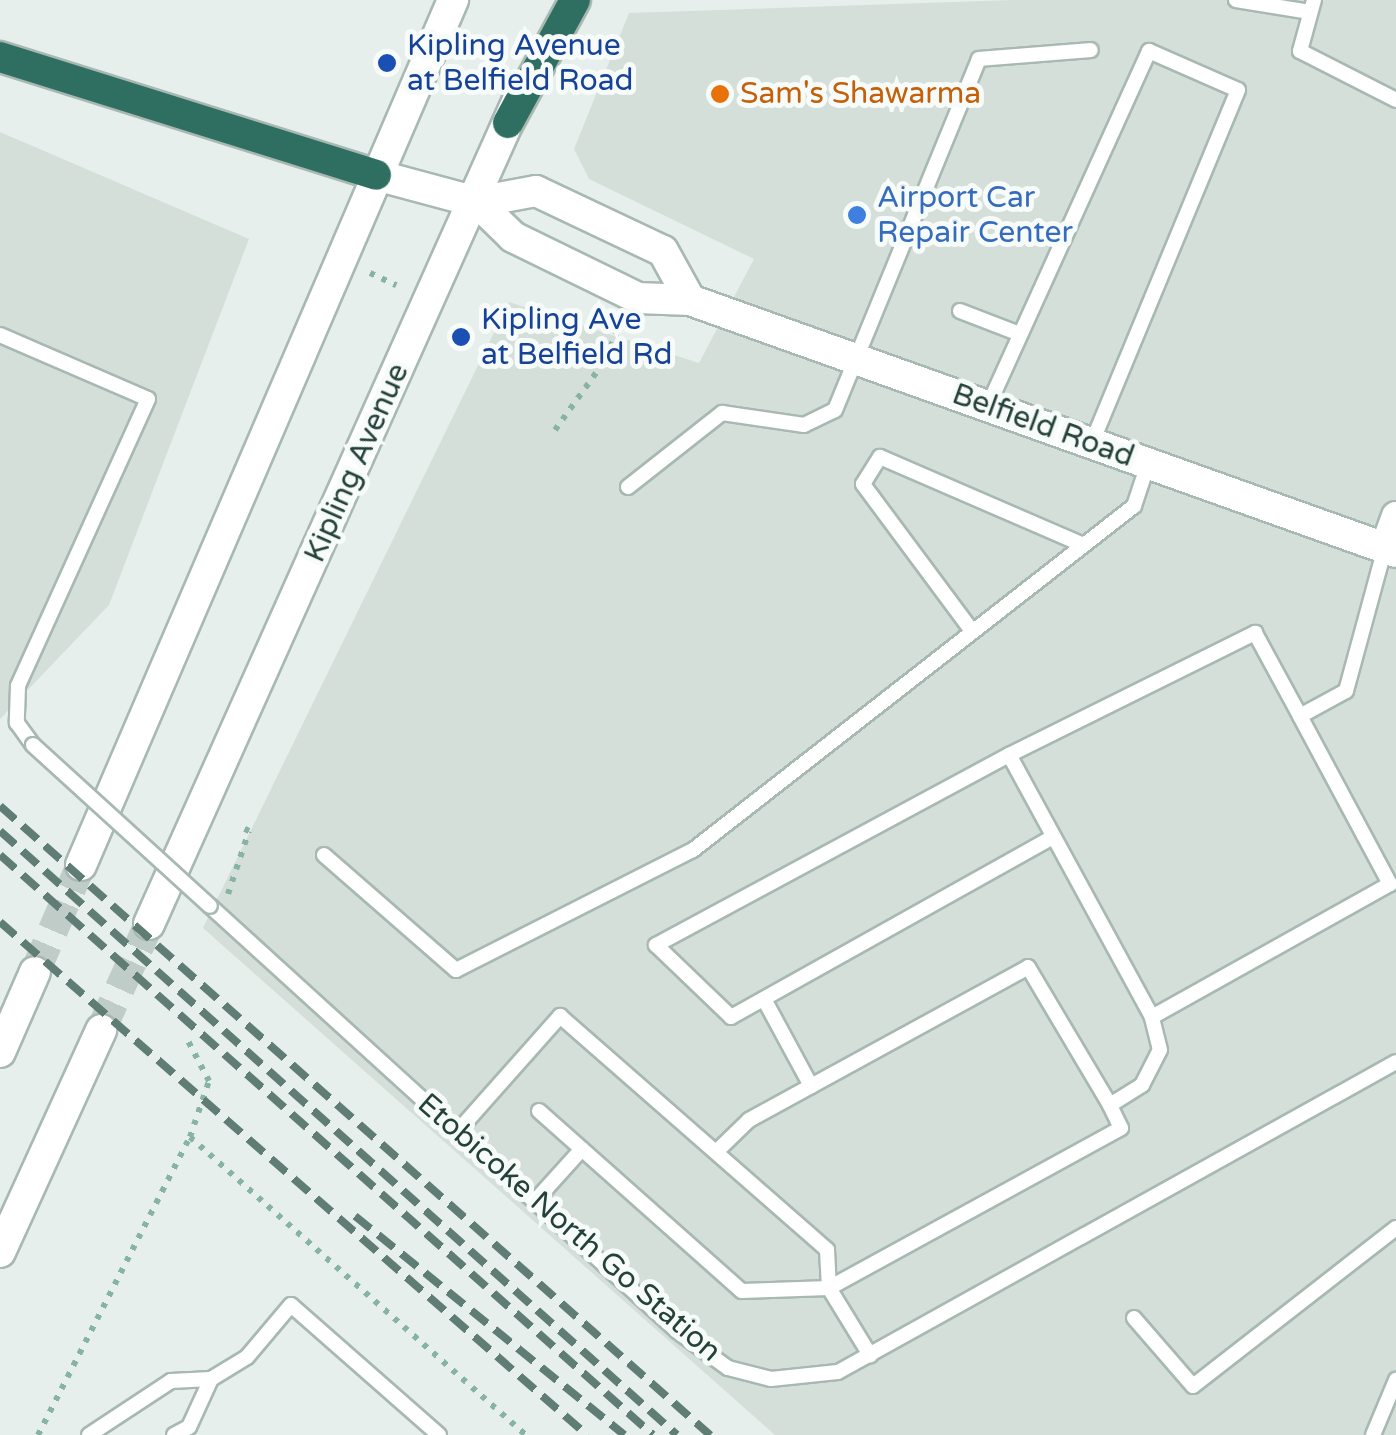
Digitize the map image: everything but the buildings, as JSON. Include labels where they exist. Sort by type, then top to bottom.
[{"type":"highway","points":[[508,124],[575,0]]},
{"type":"highway","points":[[0,56],[376,176]]},
{"type":"main road","points":[[81,865],[453,0]]},
{"type":"main road","name":"Kipling Avenue","points":[[148,924],[477,202],[560,0]]},
{"type":"main road","points":[[376,176],[477,202],[536,191],[662,251],[690,300]]},
{"type":"main road","name":"Belfield Road","points":[[477,202],[513,237],[632,295],[690,300],[1391,549]]},
{"type":"main road","points":[[0,1052],[35,972]]},
{"type":"main road","points":[[0,1252],[101,1030]]},
{"type":"street","points":[[1391,549],[1396,516]]},
{"type":"lane","points":[[1236,0],[1312,6],[1300,51],[1396,100]]},
{"type":"lane","points":[[628,487],[722,413],[804,424],[835,410],[852,358],[979,59],[1091,50]]},
{"type":"lane","points":[[988,406],[1150,51],[1238,90],[1092,443]]},
{"type":"lane","points":[[960,311],[1020,334]]},
{"type":"lane","name":"Etobicoke North Go Station","points":[[0,335],[148,399],[18,686],[16,723],[33,745],[458,1132],[728,1368],[787,1378],[838,1372],[1396,1062]]},
{"type":"lane","points":[[972,632],[863,484],[880,457],[1083,545]]},
{"type":"lane","points":[[324,855],[456,970],[693,850],[1134,506],[1148,463]]},
{"type":"lane","points":[[1300,716],[1346,691],[1391,549]]},
{"type":"lane","points":[[1053,837],[731,1017],[656,945],[1009,755],[1255,634],[1390,884],[1152,1018]]},
{"type":"lane","points":[[1009,755],[1152,1018],[1160,1050],[1142,1085],[1110,1105]]},
{"type":"lane","points":[[539,1111],[742,1291],[829,1288],[1121,1128],[1028,967],[748,1120],[716,1152]]},
{"type":"lane","points":[[764,999],[811,1086]]},
{"type":"lane","points":[[458,1132],[560,1016],[827,1250],[829,1288],[870,1355]]},
{"type":"lane","points":[[535,1201],[582,1149]]},
{"type":"lane","points":[[1134,1318],[1193,1386],[1396,1228]]},
{"type":"lane","points":[[89,1435],[171,1381],[211,1379],[247,1357],[292,1304],[439,1435]]},
{"type":"lane","points":[[174,1435],[189,1427],[211,1379]]},
{"type":"lane","points":[[1373,1435],[1396,1383]]},
{"type":"path","points":[[370,273],[396,286]]},
{"type":"path","points":[[555,430],[606,358],[632,295]]},
{"type":"path","points":[[228,895],[249,831],[242,827]]},
{"type":"path","points":[[38,1435],[190,1137],[209,1081],[187,1040]]},
{"type":"path","points":[[190,1137],[526,1435]]},
{"type":"shaded area","points":[[1013,0],[1396,0],[1396,1435],[775,1435],[203,928],[509,302],[699,363],[754,259],[589,179],[574,149],[629,13]]},
{"type":"shaded area","points":[[0,132],[249,239],[109,605],[0,719]]},
{"type":"tunnel","points":[[35,972],[81,865]]},
{"type":"tunnel","points":[[101,1030],[149,924]]},
{"type":"railway","points":[[0,806],[710,1435]]},
{"type":"railway","points":[[0,831],[677,1435]]},
{"type":"railway","points":[[0,855],[653,1435]]},
{"type":"railway","points":[[0,922],[587,1435]]},
{"type":"railway","points":[[355,1216],[624,1435]]},
{"type":"place","name":"Kipling Avenue at Belfield Road","points":[[387,63]]},
{"type":"place","name":"Sam's Shawarma","points":[[720,94]]},
{"type":"place","name":"Airport Car Repair Center","points":[[857,215]]},
{"type":"place","name":"Kipling Ave at Belfield Rd","points":[[461,337]]}]
